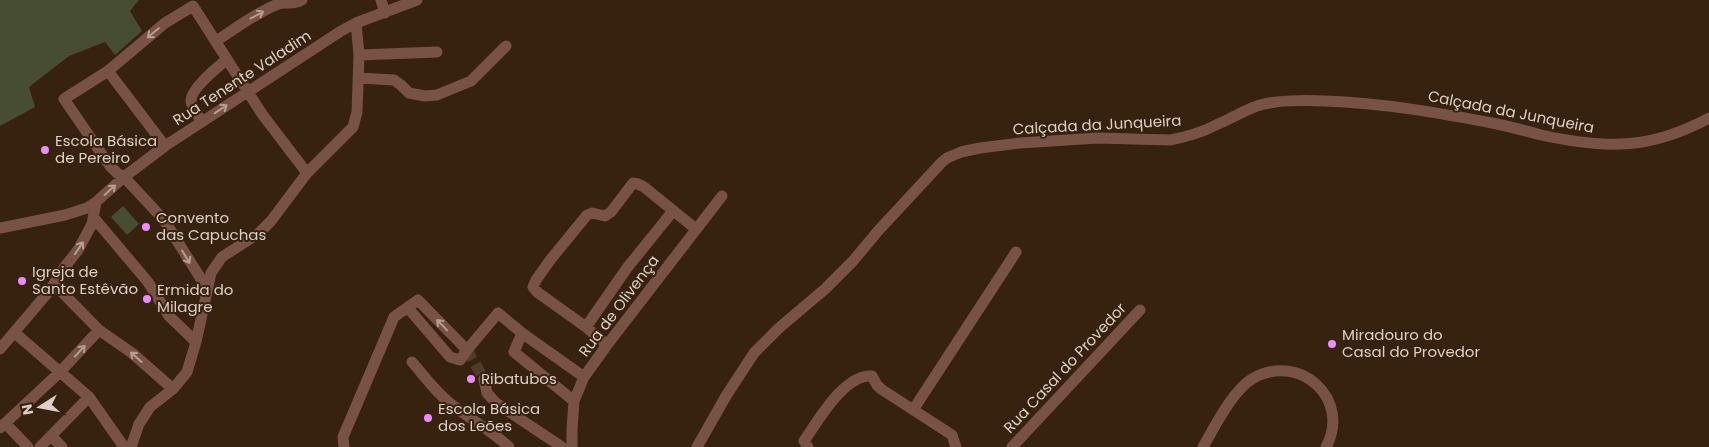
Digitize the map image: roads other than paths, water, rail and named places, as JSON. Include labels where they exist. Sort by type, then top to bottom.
[{"type":"street","points":[[216,41],[279,4],[294,4],[302,0]]},
{"type":"street","points":[[381,0],[385,13]]},
{"type":"street","name":"Rua Tenente Valadim","points":[[0,228],[65,215],[87,208],[165,146],[247,92],[356,23],[414,0]]},
{"type":"street","points":[[208,290],[164,220],[124,177],[110,166],[64,99],[108,71],[165,23],[193,6],[247,92],[307,174]]},
{"type":"street","points":[[131,447],[139,424],[150,408],[173,389],[187,372],[196,342],[211,273],[222,257],[259,233],[271,221],[307,174],[353,126],[357,112],[359,55],[356,23]]},
{"type":"street","points":[[358,78],[394,80],[409,93],[426,96],[437,95],[471,81],[506,46]]},
{"type":"street","points":[[359,55],[437,52]]},
{"type":"street","points":[[202,122],[191,104],[191,97],[201,83],[226,60]]},
{"type":"street","points":[[108,71],[165,146]]},
{"type":"street","name":"Calçada da Junqueira","points":[[697,447],[726,396],[758,348],[853,262],[878,231],[942,162],[960,152],[998,145],[1065,139],[1170,140],[1199,133],[1258,105],[1298,101],[1397,106],[1499,124],[1542,135],[1608,144],[1634,144],[1652,141],[1678,133],[1709,118]]},
{"type":"street","points":[[607,345],[586,327],[536,292],[533,287],[546,266],[587,216],[592,213],[606,216],[633,183],[644,187],[696,229]]},
{"type":"street","name":"Rua de Olivença","points":[[572,447],[574,401],[584,377],[722,196]]},
{"type":"street","points":[[0,349],[54,284],[78,250],[92,224],[96,202]]},
{"type":"street","points":[[586,327],[627,268],[672,211]]},
{"type":"street","points":[[94,218],[148,282],[169,316],[196,342]]},
{"type":"street","points":[[913,410],[1016,252]]},
{"type":"street","points":[[54,284],[99,330],[132,353],[173,389]]},
{"type":"street","points":[[344,447],[343,437],[394,317],[408,308],[450,356],[460,360],[466,350],[498,313],[522,333],[566,379],[574,401]]},
{"type":"street","name":"Rua Casal do Provedor","points":[[1012,447],[1140,310]]},
{"type":"street","points":[[28,447],[2,425],[60,372],[99,330]]},
{"type":"street","points":[[15,332],[89,397],[118,444]]},
{"type":"street","points":[[522,333],[514,352],[566,379],[584,377]]},
{"type":"street","points":[[412,362],[438,393],[509,447]]},
{"type":"street","points":[[1203,447],[1222,414],[1245,384],[1264,374],[1281,371],[1304,375],[1313,381],[1325,395],[1330,407],[1333,423],[1331,437],[1326,447]]},
{"type":"street","points":[[808,447],[804,441],[833,401],[846,386],[867,376],[872,376],[876,385],[881,389],[952,435],[956,447]]},
{"type":"street","points":[[484,380],[487,393],[496,403],[562,447]]},
{"type":"street","points":[[40,447],[89,397]]},
{"type":"street","points":[[51,436],[62,447]]},
{"type":"tunnel","points":[[467,350],[484,379]]},
{"type":"place","name":"Escola Básica de Pereiro","points":[[45,150]]},
{"type":"place","name":"Convento das Capuchas","points":[[146,227]]},
{"type":"place","name":"Igreja de Santo Estêvão","points":[[22,281]]},
{"type":"place","name":"Ermida do Milagre","points":[[147,299]]},
{"type":"place","name":"Miradouro do Casal do Provedor","points":[[1332,344]]},
{"type":"place","name":"Ribatubos","points":[[471,379]]},
{"type":"place","name":"Escola Básica dos Leões","points":[[428,418]]}]
